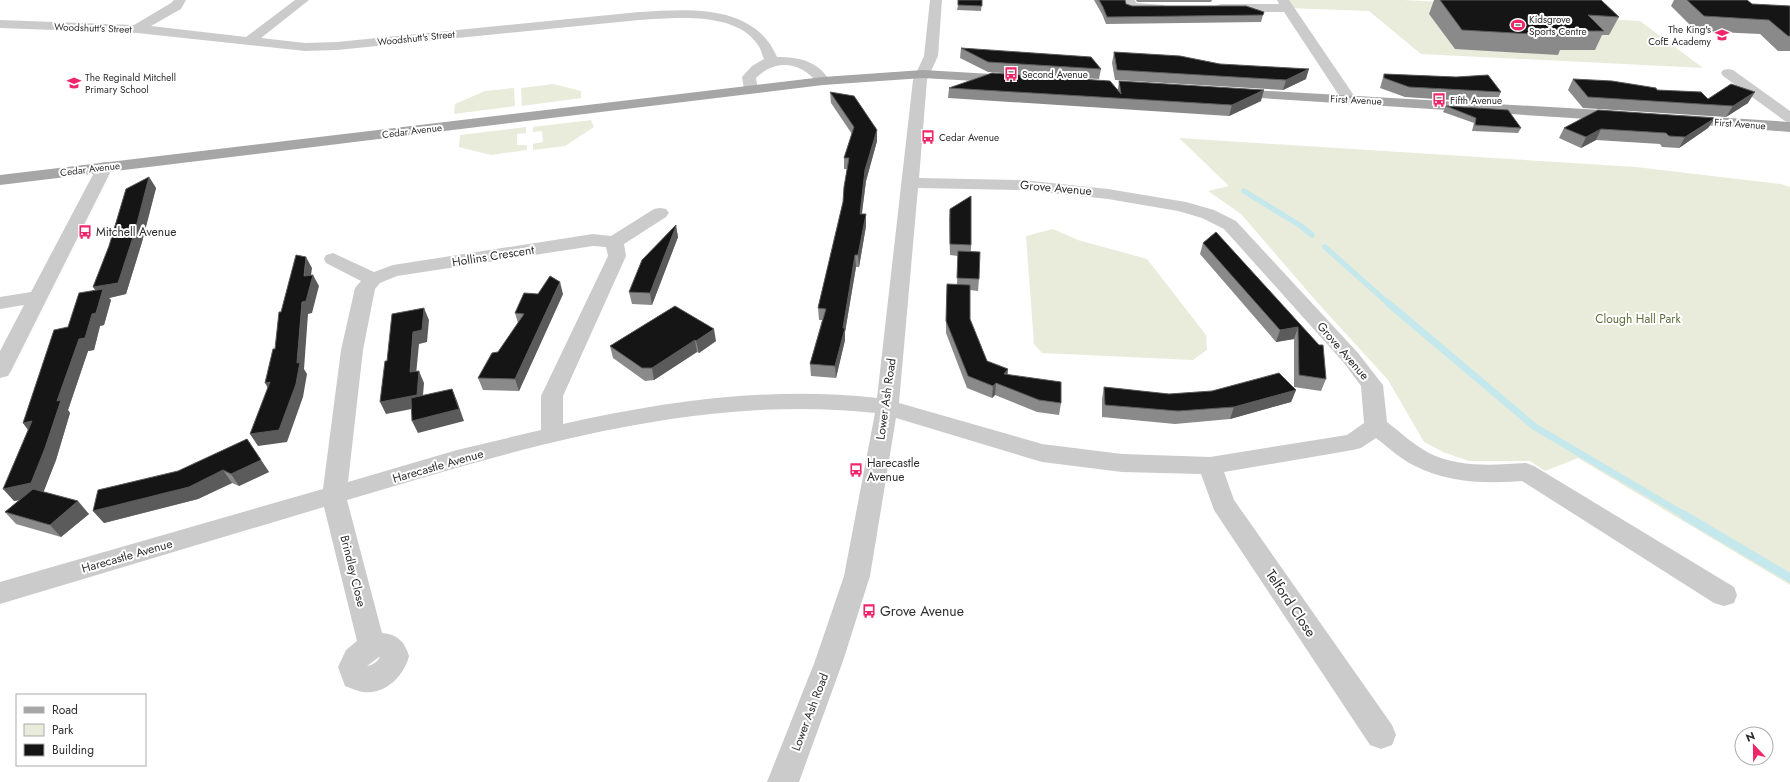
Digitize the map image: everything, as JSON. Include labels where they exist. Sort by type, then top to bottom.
[{"type":"main road","points":[[923,74],[1025,80]]},
{"type":"main road","name":"Cedar Avenue","points":[[0,180],[751,89],[823,81],[923,74]]},
{"type":"main road","name":"First Avenue","points":[[1223,92],[1632,117]]},
{"type":"main road","name":"First Avenue","points":[[1664,119],[1790,127]]},
{"type":"street","points":[[137,29],[176,6],[180,0]]},
{"type":"street","points":[[249,41],[303,0]]},
{"type":"street","points":[[923,74],[932,56],[936,0]]},
{"type":"street","points":[[1129,0],[1131,7],[1170,8]]},
{"type":"street","points":[[1210,8],[1286,4],[1349,100]]},
{"type":"street","name":"Woodshutt's Street","points":[[0,24],[137,29],[305,47],[337,46],[637,11],[703,15],[739,24],[752,32],[763,43],[772,61]]},
{"type":"street","points":[[751,89],[749,77],[762,65],[772,61],[799,63],[816,70],[823,81]]},
{"type":"street","points":[[1728,73],[1790,118]]},
{"type":"street","name":"Lower Ash Road","points":[[784,782],[829,661],[857,576],[887,407],[920,80],[923,74]]},
{"type":"street","points":[[0,371],[105,167]]},
{"type":"street","name":"Grove Avenue","points":[[910,183],[1023,185],[1101,193],[1180,206],[1208,214],[1230,225],[1351,358],[1372,385],[1376,426]]},
{"type":"street","points":[[552,435],[552,396],[617,256],[614,242],[660,213]]},
{"type":"street","name":"Hollins Crescent","points":[[373,279],[393,272],[593,240],[614,242]]},
{"type":"street","points":[[333,259],[373,279],[365,288],[352,350],[334,496]]},
{"type":"street","points":[[0,303],[38,297]]},
{"type":"street","name":"Harecastle Avenue","points":[[0,593],[457,459],[596,425],[709,407],[775,402],[843,402],[887,407]]},
{"type":"street","points":[[887,407],[1042,453],[1122,463],[1210,466],[1354,442],[1376,426],[1421,459],[1452,471],[1507,474],[1526,472],[1724,595]]},
{"type":"street","name":"Telford Close","points":[[1210,466],[1222,503],[1381,734]]},
{"type":"street","name":"Brindley Close","points":[[334,496],[372,647]]},
{"type":"green space","points":[[1283,0],[1403,0],[1444,2],[1490,12],[1640,21],[1703,68],[1421,54],[1369,11],[1288,8]]},
{"type":"green space","points":[[553,84],[581,91],[581,98],[522,106],[521,88]]},
{"type":"green space","points":[[514,88],[515,106],[454,114],[455,104],[485,91]]},
{"type":"green space","points":[[591,120],[594,127],[565,146],[533,150],[533,144],[543,142],[542,131],[533,132],[533,127]]},
{"type":"green space","points":[[526,127],[526,133],[517,134],[517,145],[527,145],[527,150],[491,155],[459,147],[460,135]]},
{"type":"green space","name":"Clough Hall Park","points":[[1179,138],[1636,167],[1781,184],[1790,187],[1790,585],[1578,458],[1545,471],[1530,461],[1469,461],[1443,452],[1424,442],[1388,380],[1317,302],[1241,214],[1208,191],[1229,186]]},
{"type":"green space","points":[[1053,229],[1078,240],[1147,259],[1206,335],[1207,350],[1193,360],[1042,353],[1034,344],[1026,236]]},
{"type":"building","points":[[958,0],[982,0],[982,6],[958,5]]},
{"type":"building","points":[[1099,0],[1125,0],[1126,4],[1132,6],[1246,6],[1264,12],[1263,15],[1107,17]]},
{"type":"building","points":[[1440,0],[1601,0],[1619,17],[1588,15],[1604,31],[1562,31],[1567,36],[1462,30]]},
{"type":"building","points":[[1687,0],[1747,0],[1752,4],[1790,6],[1790,36],[1788,36],[1769,20],[1704,16]]},
{"type":"building","points":[[961,48],[1091,57],[1101,69],[988,62]]},
{"type":"building","points":[[1114,52],[1180,56],[1220,64],[1309,69],[1286,80],[1117,70]]},
{"type":"building","points":[[992,73],[1110,81],[1121,94],[1119,81],[1264,90],[1232,105],[949,88]]},
{"type":"building","points":[[1384,74],[1456,77],[1488,75],[1501,92],[1409,87],[1384,78]]},
{"type":"building","points":[[1573,79],[1612,81],[1656,88],[1657,90],[1701,92],[1708,99],[1731,84],[1755,92],[1733,106],[1588,97]]},
{"type":"building","points":[[830,92],[854,96],[877,130],[865,170],[860,214],[866,214],[858,255],[855,255],[843,328],[845,328],[835,366],[810,364],[826,309],[818,308],[843,202],[849,158],[844,158],[854,127]]},
{"type":"building","points":[[1446,106],[1508,110],[1521,128],[1475,125],[1476,118]]},
{"type":"building","points":[[1598,110],[1715,118],[1685,137],[1669,136],[1666,133],[1601,129],[1586,137],[1564,128]]},
{"type":"building","points":[[149,177],[135,231],[118,283],[93,287],[109,246],[126,189]]},
{"type":"building","points":[[971,196],[971,245],[950,244],[950,209]]},
{"type":"building","points":[[676,225],[650,293],[629,292],[642,260]]},
{"type":"building","points":[[1216,232],[1319,345],[1323,345],[1326,379],[1299,375],[1298,327],[1280,330],[1203,243]]},
{"type":"building","points":[[958,251],[980,252],[979,279],[957,278]]},
{"type":"building","points":[[296,255],[306,257],[304,276],[313,275],[306,301],[302,302],[297,363],[300,362],[296,384],[279,430],[250,434],[270,382],[265,383],[273,349],[275,349],[279,312],[281,312]]},
{"type":"building","points":[[550,276],[560,282],[515,379],[478,378],[492,353],[498,352],[524,314],[515,313],[524,293],[538,294]]},
{"type":"building","points":[[947,284],[970,285],[970,319],[987,361],[1008,369],[1004,374],[1061,382],[1061,403],[1039,400],[996,383],[993,386],[968,376],[946,321]]},
{"type":"building","points":[[103,289],[96,313],[92,314],[85,338],[79,339],[57,401],[61,400],[45,448],[31,483],[3,489],[32,421],[23,423],[54,330],[68,327],[79,293]]},
{"type":"building","points":[[675,306],[714,329],[652,368],[642,368],[610,346]]},
{"type":"building","points":[[424,308],[422,330],[413,332],[410,372],[419,371],[417,395],[380,402],[385,361],[387,361],[392,314]]},
{"type":"building","points":[[1279,373],[1296,390],[1234,407],[1178,411],[1105,405],[1104,387],[1169,394],[1212,391]]},
{"type":"building","points":[[452,389],[459,409],[412,421],[411,398]]},
{"type":"building","points":[[247,439],[261,460],[231,474],[223,470],[189,487],[93,511],[98,490],[178,471]]},
{"type":"building","points":[[33,489],[78,501],[50,525],[5,512]]},
{"type":"waterway","points":[[1244,191],[1301,226],[1312,235]]},
{"type":"waterway","points":[[1325,247],[1389,304]]},
{"type":"waterway","points":[[1388,303],[1535,427],[1686,516]]},
{"type":"waterway","points":[[1684,515],[1790,578]]},
{"type":"place","name":"Kidsgrove Sports Centre","points":[[1518,25]]},
{"type":"place","name":"The King's CofE Academy","points":[[1722,35]]},
{"type":"place","name":"Second Avenue","points":[[1011,74]]},
{"type":"place","name":"The Reginald Mitchell Primary School","points":[[74,83]]},
{"type":"place","name":"Fifth Avenue","points":[[1439,100]]},
{"type":"place","name":"Cedar Avenue","points":[[928,137]]},
{"type":"place","name":"Mitchell Avenue","points":[[85,232]]},
{"type":"place","name":"Harecastle Avenue","points":[[856,470]]},
{"type":"place","name":"Grove Avenue","points":[[869,611]]}]
